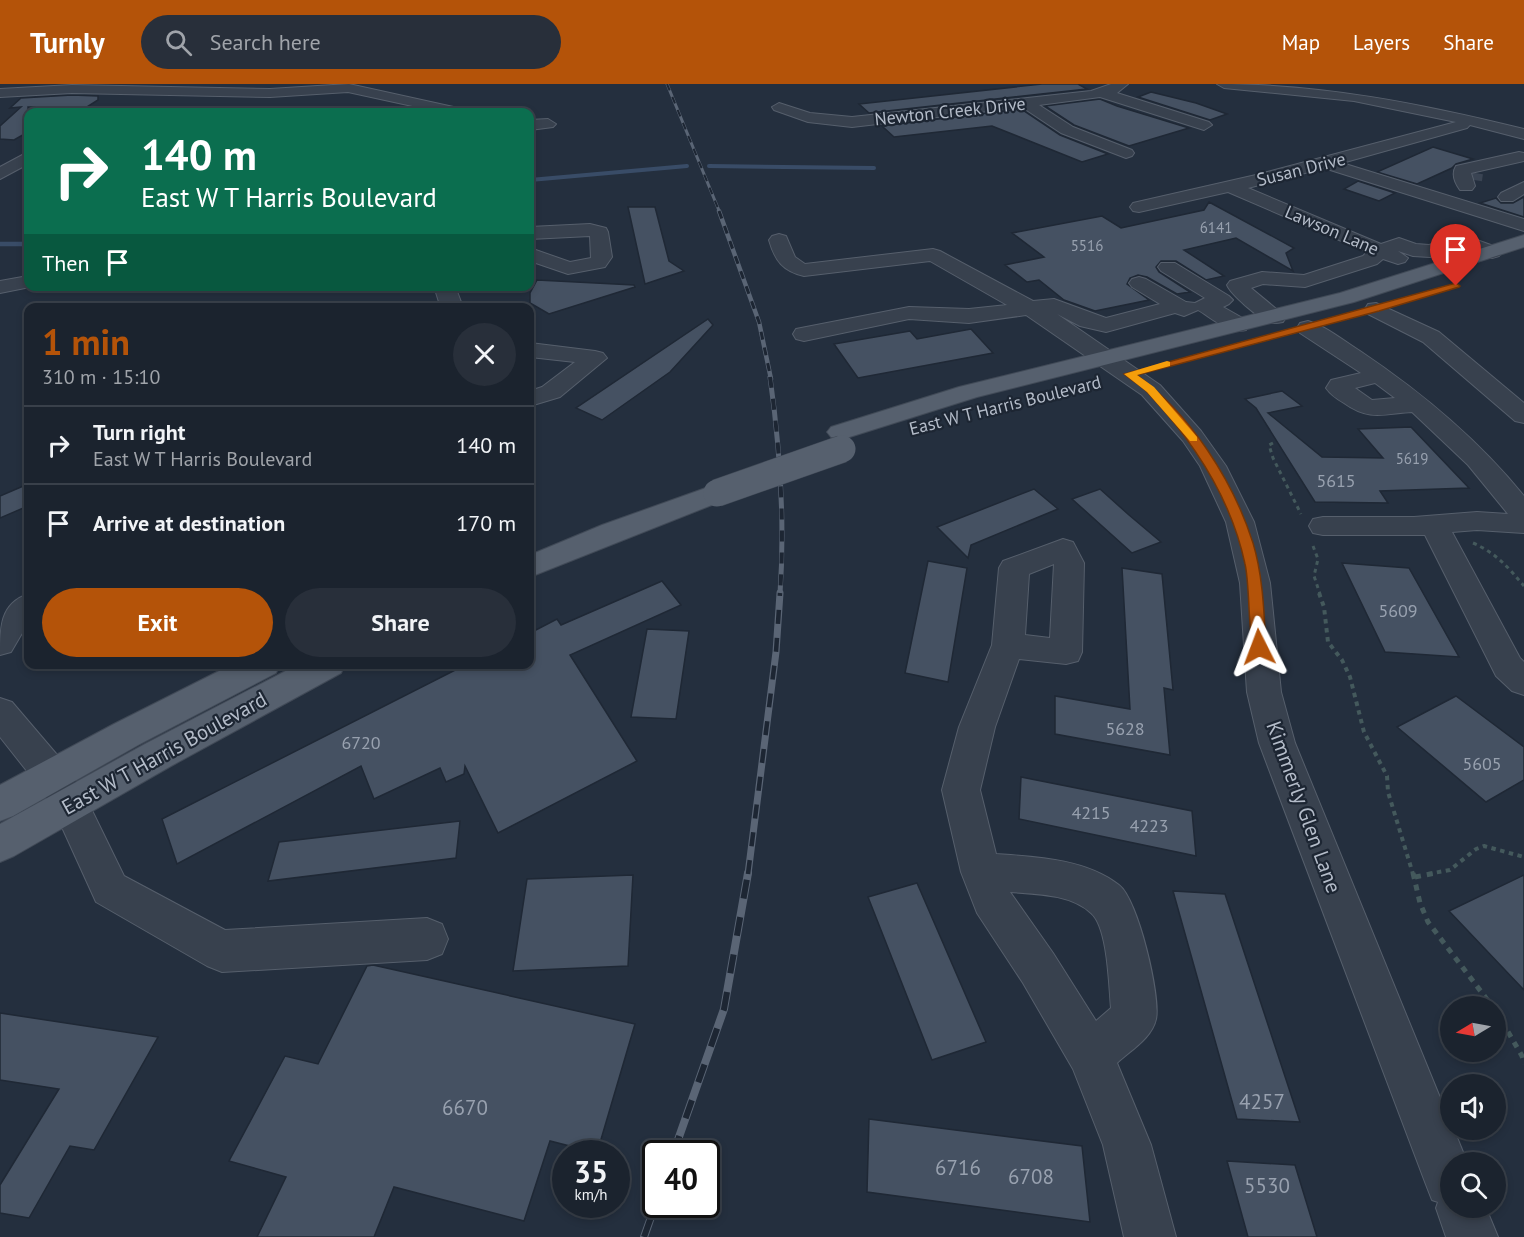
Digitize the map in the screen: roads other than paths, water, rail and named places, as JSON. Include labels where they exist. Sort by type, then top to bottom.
[{"type":"main road","name":"East W T Harris Boulevard","points":[[1118,366],[1170,342],[1275,317],[1433,272],[1489,243],[1524,241]]},
{"type":"main road","name":"East W T Harris Boulevard","points":[[534,544],[841,440],[992,406],[1118,366],[1308,328],[1456,286],[1524,261]]},
{"type":"main road","name":"East W T Harris Boulevard","points":[[534,565],[717,483]]},
{"type":"main road","name":"East W T Harris Boulevard","points":[[0,844],[60,789],[256,669]]},
{"type":"main road","name":"East W T Harris Boulevard","points":[[0,804],[60,789],[318,669]]},
{"type":"street","points":[[221,106],[255,84]]},
{"type":"street","name":"Newton Creek Drive","points":[[779,107],[808,117],[852,122],[1101,93],[1121,84]]},
{"type":"street","points":[[1224,84],[1338,94],[1431,113],[1466,133],[1500,158],[1520,192]]},
{"type":"street","points":[[0,93],[59,87],[148,88],[242,93],[348,88],[441,108]]},
{"type":"street","points":[[115,107],[148,88]]},
{"type":"street","points":[[1101,93],[1204,125]]},
{"type":"street","points":[[399,108],[412,101]]},
{"type":"street","points":[[1026,103],[1067,130],[1126,153]]},
{"type":"street","points":[[1431,113],[1500,158]]},
{"type":"street","points":[[534,125],[548,124]]},
{"type":"street","name":"Susan Drive","points":[[1139,207],[1231,187],[1441,131],[1466,133]]},
{"type":"street","points":[[1363,153],[1390,163]]},
{"type":"street","points":[[1448,180],[1500,158]]},
{"type":"street","points":[[0,174],[24,159]]},
{"type":"street","points":[[1326,163],[1518,223]]},
{"type":"street","name":"Lawson Lane","points":[[1231,187],[1390,247],[1433,272]]},
{"type":"street","points":[[1371,230],[1390,247],[1430,251],[1464,241],[1489,243],[1518,223]]},
{"type":"street","points":[[534,233],[590,230],[599,232],[602,257],[598,263],[568,267],[534,255]]},
{"type":"street","points":[[778,240],[786,262],[794,268],[804,270],[933,255],[1029,307],[1118,366]]},
{"type":"street","points":[[1275,317],[1237,285],[1262,278],[1305,281],[1370,261],[1390,247]]},
{"type":"street","points":[[1139,282],[1184,310],[1222,300],[1168,267]]},
{"type":"street","points":[[0,287],[24,283]]},
{"type":"street","points":[[804,334],[909,313],[969,316],[1054,304],[1088,321],[1106,325],[1167,309]]},
{"type":"street","points":[[1205,305],[1238,325]]},
{"type":"street","points":[[1376,309],[1431,337],[1524,416]]},
{"type":"street","points":[[1137,317],[1170,342]]},
{"type":"street","points":[[1308,328],[1380,375],[1419,404],[1482,462],[1524,515]]},
{"type":"street","points":[[534,350],[595,358],[552,392],[534,398]]},
{"type":"street","name":"Kimmerly Glen Lane","points":[[1118,366],[1151,390],[1192,436],[1213,466],[1240,522],[1255,583],[1264,692],[1277,743],[1440,1157]]},
{"type":"street","points":[[1380,375],[1339,385],[1338,388],[1367,408],[1419,404]]},
{"type":"street","points":[[1311,526],[1414,526],[1476,521],[1524,524]]},
{"type":"street","points":[[1433,523],[1508,667],[1524,682]]},
{"type":"street","points":[[0,603],[24,605]]},
{"type":"street","points":[[0,642],[24,609]]},
{"type":"street","points":[[1008,645],[977,727],[962,789],[981,873],[991,899],[1038,968],[1091,1055],[1127,1145],[1150,1237]]},
{"type":"street","points":[[0,712],[60,789],[110,889],[222,951],[427,939]]},
{"type":"street","points":[[981,873],[1033,875],[1080,885],[1107,900],[1119,921],[1132,990],[1134,1018],[1091,1055]]},
{"type":"street","points":[[1465,1218],[1472,1237]]},
{"type":"waterway","points":[[534,180],[687,166]]},
{"type":"waterway","points":[[709,166],[874,168]]},
{"type":"waterway","points":[[0,244],[24,244]]},
{"type":"tunnel","points":[[1474,180],[1475,173]]},
{"type":"railway","points":[[667,84],[720,213]]},
{"type":"railway","points":[[719,211],[759,322],[771,379]]},
{"type":"railway","points":[[770,377],[781,485],[780,594]]},
{"type":"railway","points":[[748,874],[776,652],[780,593]]},
{"type":"railway","points":[[678,1140],[724,1009],[748,873]]},
{"type":"railway","points":[[644,1237],[651,1218]]}]
